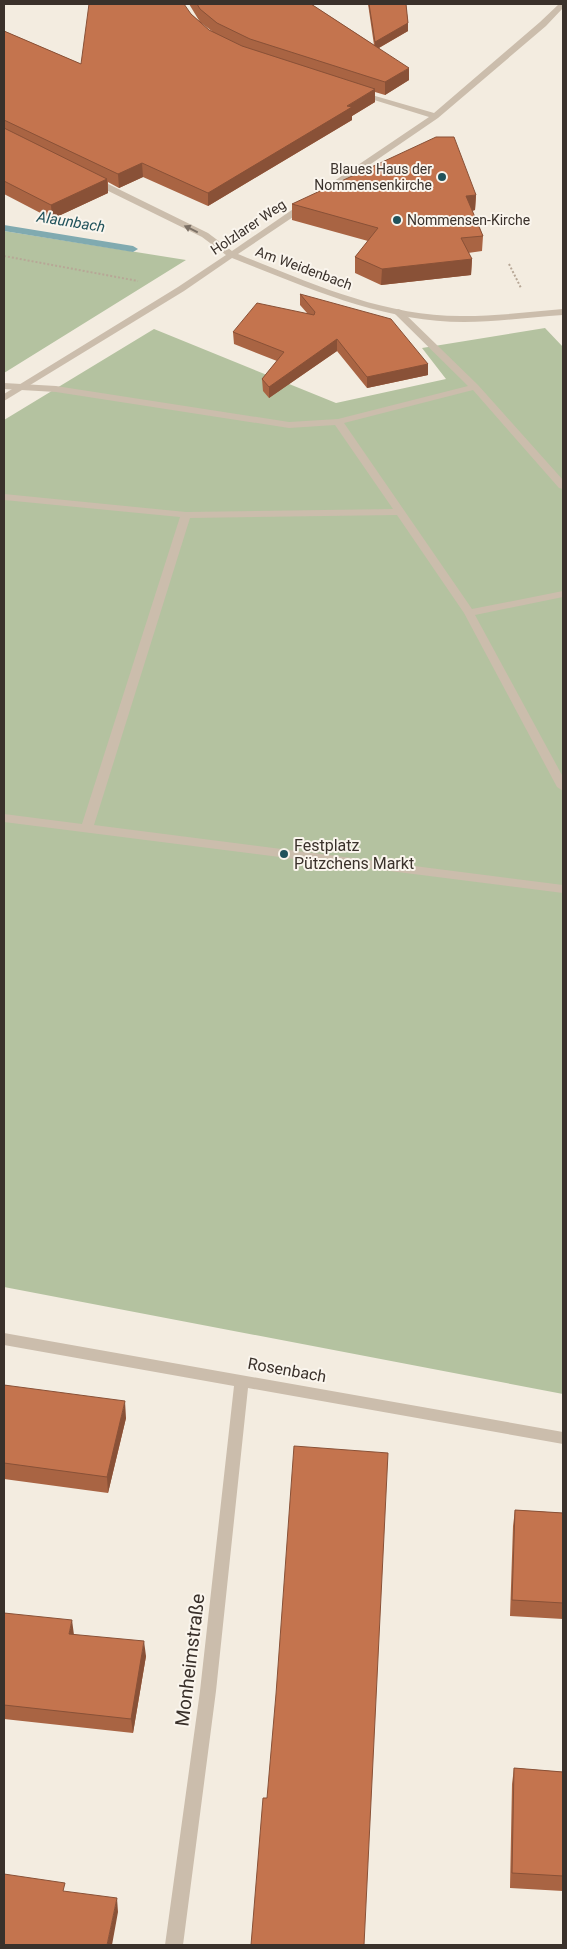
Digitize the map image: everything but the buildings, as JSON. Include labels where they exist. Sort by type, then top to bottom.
[{"type":"street","name":"Holzlarer Weg","points":[[4,398],[232,255],[435,116],[543,24],[563,4]]},
{"type":"street","points":[[352,90],[435,116]]},
{"type":"street","name":"Am Weidenbach","points":[[82,175],[205,235],[232,255],[321,290],[375,307],[433,318],[464,319],[547,315],[563,312]]},
{"type":"street","points":[[398,312],[474,387],[563,486]]},
{"type":"street","points":[[4,386],[56,389],[289,425],[338,422],[474,387]]},
{"type":"street","points":[[338,422],[469,613],[563,787]]},
{"type":"street","points":[[4,497],[186,515],[400,512]]},
{"type":"street","points":[[87,828],[186,515]]},
{"type":"street","points":[[469,613],[563,594]]},
{"type":"street","points":[[4,818],[563,889]]},
{"type":"street","name":"Rosenbach","points":[[4,1339],[563,1438]]},
{"type":"street","name":"Monheimstraße","points":[[174,1945],[208,1692],[242,1380]]},
{"type":"path","points":[[4,256],[181,288]]},
{"type":"green space","points":[[4,231],[186,260],[4,373]]},
{"type":"green space","name":"Festplatz Pützchens Markt","points":[[545,328],[563,347],[563,1394],[4,1287],[4,420],[154,329],[336,403],[446,379],[422,348]]},
{"type":"waterway","name":"Alaunbach","points":[[4,228],[133,249]]},
{"type":"place","name":"Blaues Haus der Nommensenkirche","points":[[442,177]]},
{"type":"place","name":"Nommensen-Kirche","points":[[397,220]]},
{"type":"place","name":"Festplatz Pützchens Markt","points":[[284,854]]}]
